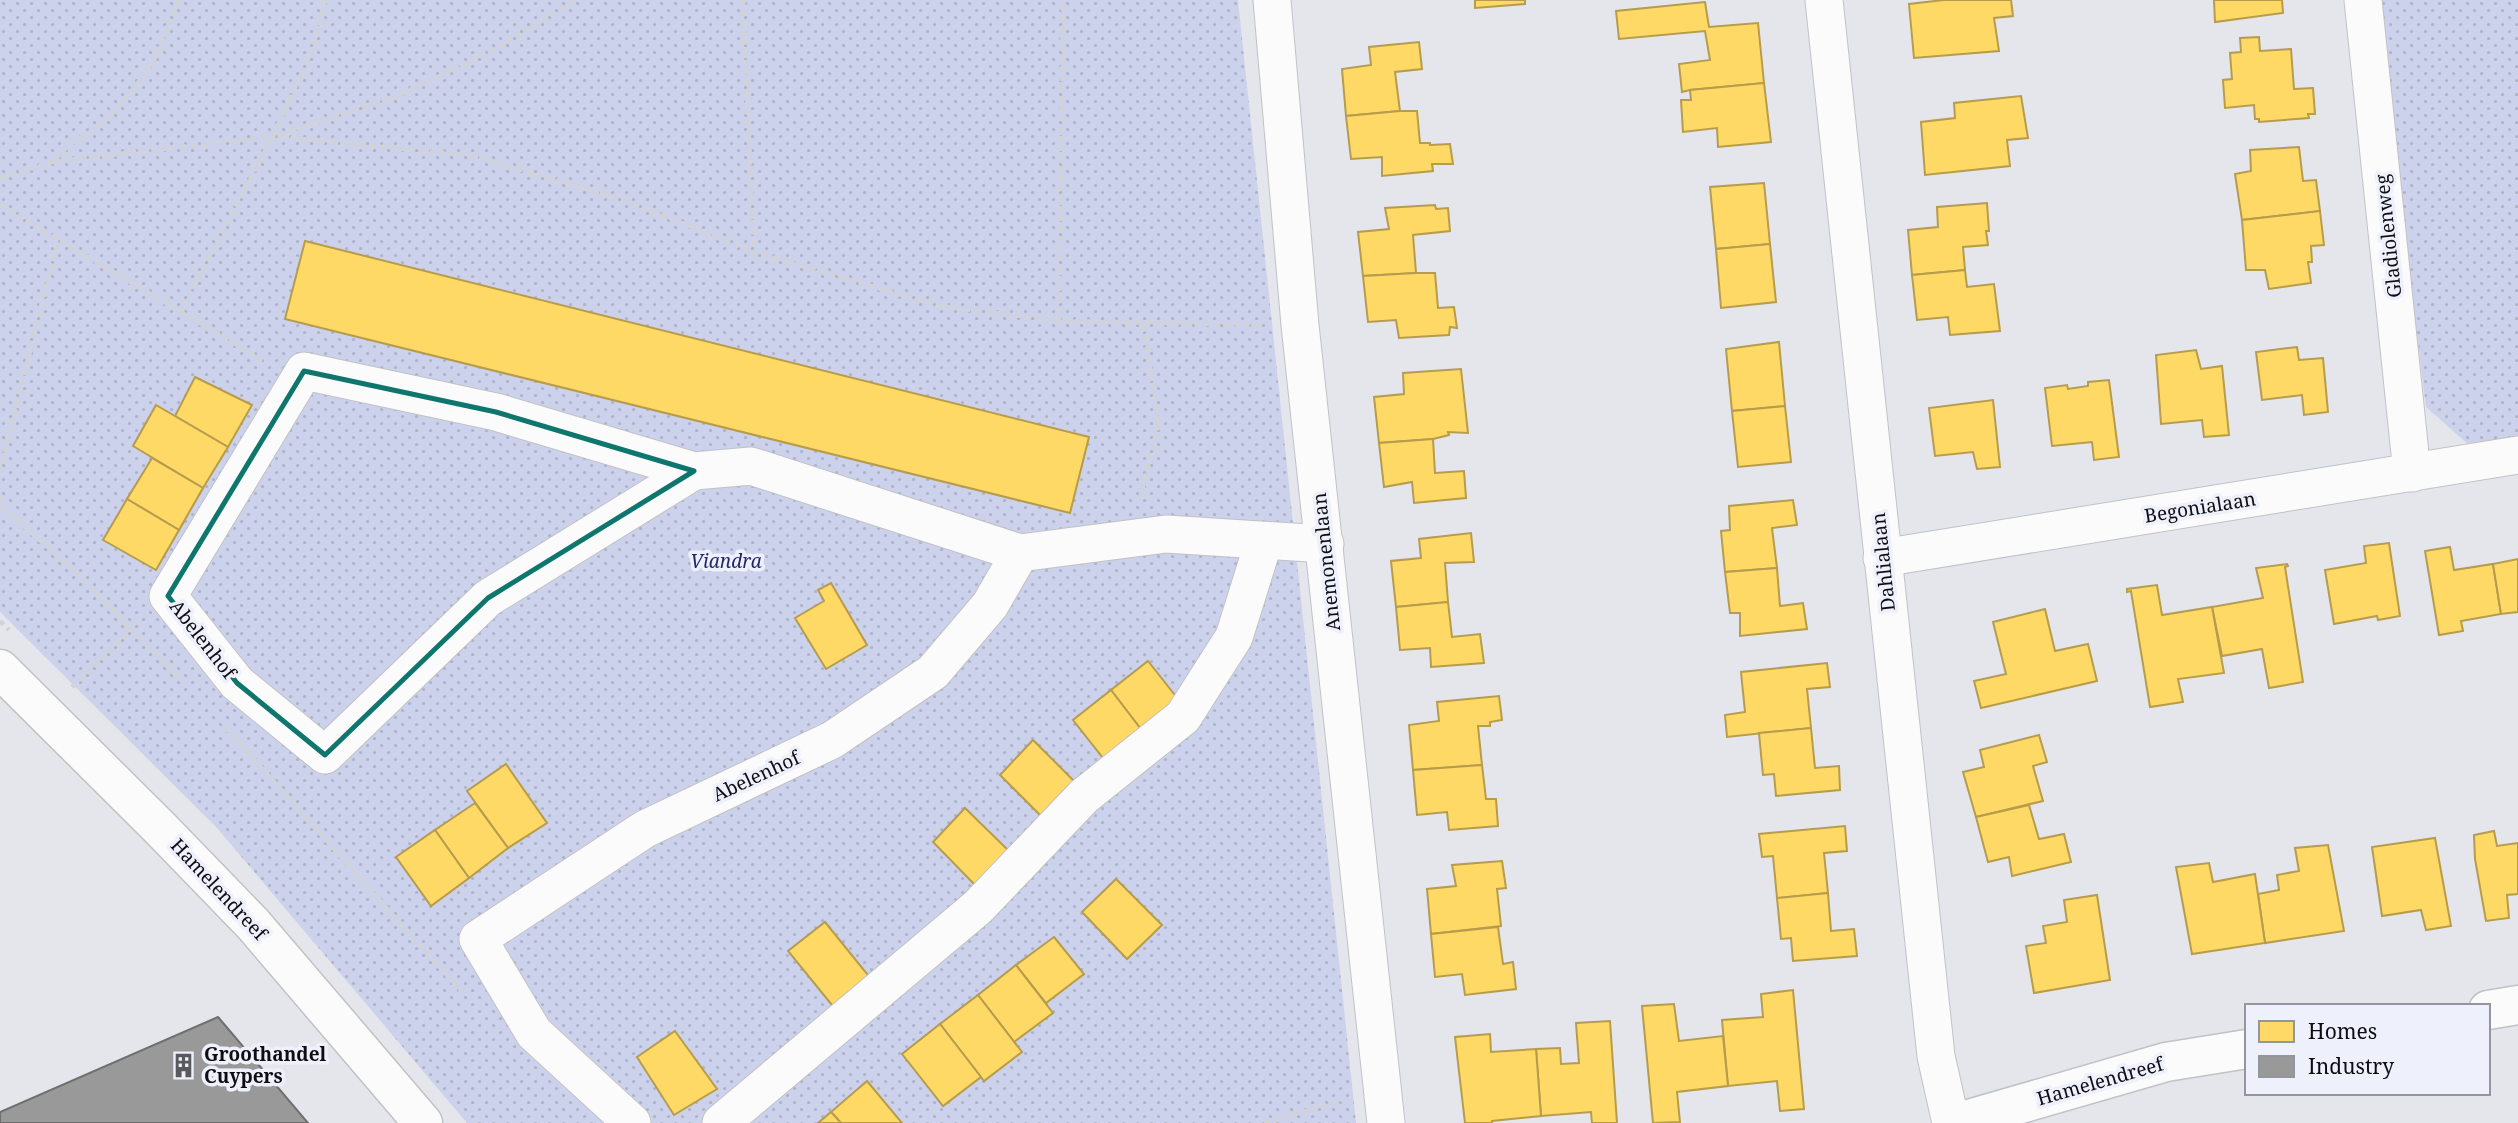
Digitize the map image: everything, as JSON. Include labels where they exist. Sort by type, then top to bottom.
[{"type":"street","name":"Anemonenlaan","points":[[1272,0],[1300,325],[1385,1106]]},
{"type":"street","name":"Dahlialaan","points":[[1824,0],[1936,1056],[1953,1123]]},
{"type":"street","name":"Gladiolenweg","points":[[2363,0],[2412,473]]},
{"type":"street","name":"Abelenhof","points":[[694,471],[488,598],[326,755],[237,683],[168,596],[304,371],[496,412],[694,471],[751,466],[1020,553],[1166,534],[1325,544]]},
{"type":"street","name":"Begonialaan","points":[[1882,558],[2518,454]]},
{"type":"street","points":[[721,1123],[978,907],[1084,796],[1183,717],[1234,637],[1264,541]]},
{"type":"street","name":"Abelenhof","points":[[632,1123],[534,1033],[478,939],[645,829],[832,740],[933,672],[990,605],[1020,553]]},
{"type":"street","name":"Hamelendreef","points":[[0,669],[253,924],[422,1123]]},
{"type":"street","points":[[2490,1010],[2518,1005]]},
{"type":"street","name":"Hamelendreef","points":[[1953,1123],[2166,1062],[2245,1049]]},
{"type":"path","points":[[52,162],[69,145],[95,129],[130,95],[157,55],[179,0]]},
{"type":"path","points":[[180,313],[273,136],[314,46],[325,0]]},
{"type":"path","points":[[0,178],[52,162],[273,136],[397,96],[485,55],[575,0]]},
{"type":"path","points":[[743,0],[754,252]]},
{"type":"path","points":[[1059,321],[1063,0]]},
{"type":"path","points":[[273,136],[474,156],[624,200],[754,252],[940,306],[1059,321],[1300,325]]},
{"type":"path","points":[[0,205],[266,362],[304,371]]},
{"type":"path","points":[[0,472],[58,238]]},
{"type":"path","points":[[1130,538],[1159,422],[1143,324]]},
{"type":"path","points":[[0,496],[3,508],[73,569],[187,687]]},
{"type":"path","points":[[69,690],[122,639]]},
{"type":"path","points":[[224,725],[466,996]]},
{"type":"path","points":[[1264,1123],[1385,1106]]},
{"type":"highlighted area","points":[[304,371],[496,412],[694,471],[488,598],[325,755],[237,683],[168,596]]},
{"type":"green space","name":"Viandra","points":[[0,0],[1238,0],[1356,1123],[467,1123],[217,828],[0,612]]},
{"type":"green space","points":[[2375,0],[2518,0],[2518,438],[2470,446],[2426,407]]},
{"type":"building: Homes","points":[[1475,0],[1525,0],[1525,4],[1475,8]]},
{"type":"building: Homes","points":[[1944,0],[2011,0],[2013,16],[1994,18],[1999,51],[1914,58],[1909,4]]},
{"type":"building: Homes","points":[[2214,0],[2282,0],[2283,13],[2215,22]]},
{"type":"building: Homes","points":[[1705,2],[1709,27],[1758,23],[1764,83],[1682,92],[1679,64],[1710,60],[1705,31],[1619,39],[1616,11]]},
{"type":"building: Homes","points":[[2259,37],[2260,51],[2291,49],[2294,89],[2313,88],[2315,114],[2308,114],[2309,118],[2259,122],[2259,119],[2255,119],[2254,105],[2225,108],[2223,80],[2232,79],[2230,53],[2241,52],[2240,38]]},
{"type":"building: Homes","points":[[1419,42],[1422,69],[1395,72],[1400,111],[1346,116],[1342,69],[1371,65],[1369,47]]},
{"type":"building: Homes","points":[[1764,83],[1771,142],[1718,147],[1717,128],[1683,132],[1681,100],[1691,100],[1690,90]]},
{"type":"building: Homes","points":[[2021,96],[2028,138],[2007,140],[2010,166],[1925,175],[1921,122],[1955,118],[1954,103]]},
{"type":"building: Homes","points":[[1417,111],[1420,143],[1450,144],[1453,164],[1432,164],[1433,171],[1382,176],[1382,157],[1351,159],[1346,116]]},
{"type":"building: Homes","points":[[2299,147],[2303,181],[2316,180],[2320,211],[2242,220],[2235,174],[2251,171],[2250,150]]},
{"type":"building: Homes","points":[[1764,183],[1770,244],[1716,249],[1710,187]]},
{"type":"building: Homes","points":[[1987,203],[1988,245],[1963,247],[1965,270],[1912,275],[1908,230],[1938,227],[1937,207]]},
{"type":"building: Homes","points":[[1435,205],[1436,209],[1448,208],[1450,231],[1413,235],[1416,273],[1363,276],[1358,232],[1389,229],[1385,208]]},
{"type":"building: Homes","points":[[2320,211],[2324,245],[2311,246],[2312,262],[2308,262],[2311,283],[2269,289],[2265,270],[2246,270],[2242,220]]},
{"type":"building: Homes","points":[[305,241],[1089,437],[1070,513],[285,319]]},
{"type":"building: Homes","points":[[1770,244],[1776,302],[1721,308],[1716,249]]},
{"type":"building: Homes","points":[[1965,270],[1967,287],[1994,284],[2000,331],[1950,335],[1948,317],[1917,320],[1912,275]]},
{"type":"building: Homes","points":[[1435,273],[1438,308],[1454,307],[1457,328],[1450,327],[1449,335],[1399,338],[1396,320],[1368,322],[1363,276]]},
{"type":"building: Homes","points":[[1779,342],[1785,406],[1732,411],[1726,349]]},
{"type":"building: Homes","points":[[2297,347],[2299,360],[2323,358],[2328,412],[2304,415],[2302,395],[2262,400],[2256,352]]},
{"type":"building: Homes","points":[[2196,350],[2201,369],[2222,366],[2229,435],[2204,437],[2202,420],[2161,424],[2156,355]]},
{"type":"building: Homes","points":[[1461,369],[1468,433],[1448,432],[1449,435],[1433,439],[1379,443],[1374,397],[1404,394],[1403,373]]},
{"type":"building: Homes","points":[[195,377],[252,405],[228,447],[175,416]]},
{"type":"building: Homes","points":[[2109,380],[2119,457],[2094,460],[2092,442],[2052,446],[2045,388],[2067,385],[2068,389],[2088,386],[2088,382]]},
{"type":"building: Homes","points":[[1993,400],[2000,467],[1977,469],[1973,452],[1935,456],[1929,408]]},
{"type":"building: Homes","points":[[156,405],[228,447],[203,488],[133,446]]},
{"type":"building: Homes","points":[[1785,406],[1791,462],[1738,467],[1732,411]]},
{"type":"building: Homes","points":[[1433,439],[1435,473],[1464,471],[1466,498],[1414,503],[1412,482],[1384,487],[1379,443]]},
{"type":"building: Homes","points":[[152,458],[203,488],[179,530],[127,499]]},
{"type":"building: Homes","points":[[127,499],[179,530],[156,570],[103,540]]},
{"type":"building: Homes","points":[[1793,500],[1797,525],[1772,528],[1777,568],[1725,572],[1721,531],[1730,530],[1729,506]]},
{"type":"building: Homes","points":[[1471,533],[1474,562],[1445,563],[1448,602],[1396,607],[1391,561],[1421,558],[1419,539]]},
{"type":"building: Homes","points":[[2389,543],[2400,616],[2378,620],[2377,616],[2334,624],[2325,570],[2366,563],[2364,546]]},
{"type":"building: Homes","points":[[2450,547],[2454,570],[2493,564],[2501,614],[2461,621],[2463,631],[2439,635],[2425,551]]},
{"type":"building: Homes","points":[[2518,559],[2518,612],[2501,614],[2493,564]]},
{"type":"building: Homes","points":[[2287,564],[2285,567],[2303,682],[2269,688],[2262,649],[2222,656],[2212,607],[2263,598],[2256,568]]},
{"type":"building: Homes","points":[[1777,568],[1780,606],[1803,603],[1807,629],[1740,636],[1740,613],[1730,613],[1725,572]]},
{"type":"building: Homes","points":[[831,583],[867,645],[826,669],[795,618],[824,601],[818,590]]},
{"type":"building: Homes","points":[[2157,585],[2162,615],[2212,607],[2224,673],[2178,679],[2183,702],[2150,707],[2131,591],[2127,592],[2127,589]]},
{"type":"building: Homes","points":[[1448,602],[1452,637],[1480,634],[1484,663],[1431,667],[1430,648],[1400,650],[1396,607]]},
{"type":"building: Homes","points":[[2045,609],[2055,651],[2088,644],[2097,681],[1981,708],[1974,681],[2006,674],[1993,622]]},
{"type":"building: Homes","points":[[1148,661],[1178,699],[1140,728],[1111,690]]},
{"type":"building: Homes","points":[[1827,663],[1830,687],[1807,689],[1811,728],[1727,737],[1725,715],[1745,712],[1741,672]]},
{"type":"building: Homes","points":[[1111,690],[1140,728],[1103,758],[1073,720]]},
{"type":"building: Homes","points":[[1499,696],[1502,720],[1490,722],[1490,726],[1478,726],[1482,765],[1413,770],[1409,725],[1439,721],[1437,702]]},
{"type":"building: Homes","points":[[1811,728],[1815,768],[1839,766],[1840,790],[1776,796],[1774,774],[1763,775],[1759,733]]},
{"type":"building: Homes","points":[[2039,735],[2047,762],[2033,766],[2043,801],[1976,817],[1963,772],[1984,767],[1980,750]]},
{"type":"building: Homes","points":[[1033,740],[1075,782],[1041,816],[1000,775]]},
{"type":"building: Homes","points":[[506,764],[547,823],[508,848],[467,791]]},
{"type":"building: Homes","points":[[1482,765],[1486,799],[1496,799],[1498,826],[1449,830],[1447,812],[1417,815],[1413,770]]},
{"type":"building: Homes","points":[[475,803],[508,848],[469,878],[435,830]]},
{"type":"building: Homes","points":[[2029,805],[2039,839],[2064,834],[2071,862],[2012,876],[2009,857],[1988,862],[1976,817]]},
{"type":"building: Homes","points":[[965,808],[1009,851],[975,885],[933,842]]},
{"type":"building: Homes","points":[[1845,826],[1847,851],[1824,853],[1828,893],[1777,898],[1773,856],[1762,857],[1759,834]]},
{"type":"building: Homes","points":[[435,830],[469,878],[431,906],[396,857]]},
{"type":"building: Homes","points":[[2494,831],[2497,846],[2518,843],[2518,894],[2507,895],[2509,918],[2486,921],[2475,859],[2474,835]]},
{"type":"building: Homes","points":[[2435,838],[2451,926],[2426,930],[2421,910],[2382,916],[2372,847]]},
{"type":"building: Homes","points":[[2328,845],[2344,931],[2265,943],[2258,894],[2279,890],[2277,875],[2299,871],[2295,848]]},
{"type":"building: Homes","points":[[1502,861],[1506,888],[1497,889],[1501,926],[1431,934],[1427,889],[1456,886],[1452,865]]},
{"type":"building: Homes","points":[[2209,863],[2213,882],[2255,874],[2265,943],[2192,954],[2176,867]]},
{"type":"building: Homes","points":[[1116,879],[1162,925],[1127,959],[1082,912]]},
{"type":"building: Homes","points":[[1828,893],[1831,931],[1854,929],[1857,956],[1793,961],[1791,938],[1781,939],[1777,898]]},
{"type":"building: Homes","points":[[2097,895],[2110,980],[2034,993],[2026,946],[2046,943],[2043,926],[2067,922],[2064,900]]},
{"type":"building: Homes","points":[[825,922],[872,980],[836,1010],[788,951]]},
{"type":"building: Homes","points":[[1498,927],[1503,964],[1513,962],[1516,989],[1465,995],[1462,974],[1435,977],[1431,934]]},
{"type":"building: Homes","points":[[1054,937],[1084,974],[1046,1003],[1016,965]]},
{"type":"building: Homes","points":[[1016,965],[1053,1013],[1014,1042],[978,995]]},
{"type":"building: Homes","points":[[1793,990],[1804,1109],[1780,1111],[1777,1081],[1728,1086],[1722,1020],[1763,1017],[1761,994]]},
{"type":"building: Homes","points":[[978,995],[1022,1052],[984,1081],[940,1024]]},
{"type":"building: Homes","points":[[1674,1004],[1679,1041],[1723,1036],[1728,1086],[1677,1092],[1680,1122],[1653,1123],[1642,1006]]},
{"type":"building: Homes","points":[[1610,1021],[1617,1123],[1592,1123],[1591,1112],[1541,1116],[1536,1049],[1560,1048],[1561,1064],[1579,1063],[1576,1023]]},
{"type":"building: Homes","points":[[940,1024],[981,1077],[943,1106],[902,1054]]},
{"type":"building: Homes","points":[[675,1031],[717,1089],[674,1115],[637,1057]]},
{"type":"building: Homes","points":[[1490,1034],[1491,1052],[1536,1049],[1541,1116],[1492,1123],[1465,1123],[1455,1037]]},
{"type":"building: Homes","points":[[867,1081],[902,1123],[841,1123],[831,1112]]},
{"type":"building: Homes","points":[[831,1112],[841,1123],[818,1123]]},
{"type":"building: Industry","name":"Groothandel Cuypers","points":[[218,1017],[308,1123],[0,1123],[0,1112]]},
{"type":"place","name":"Groothandel Cuypers","points":[[184,1065]]}]
